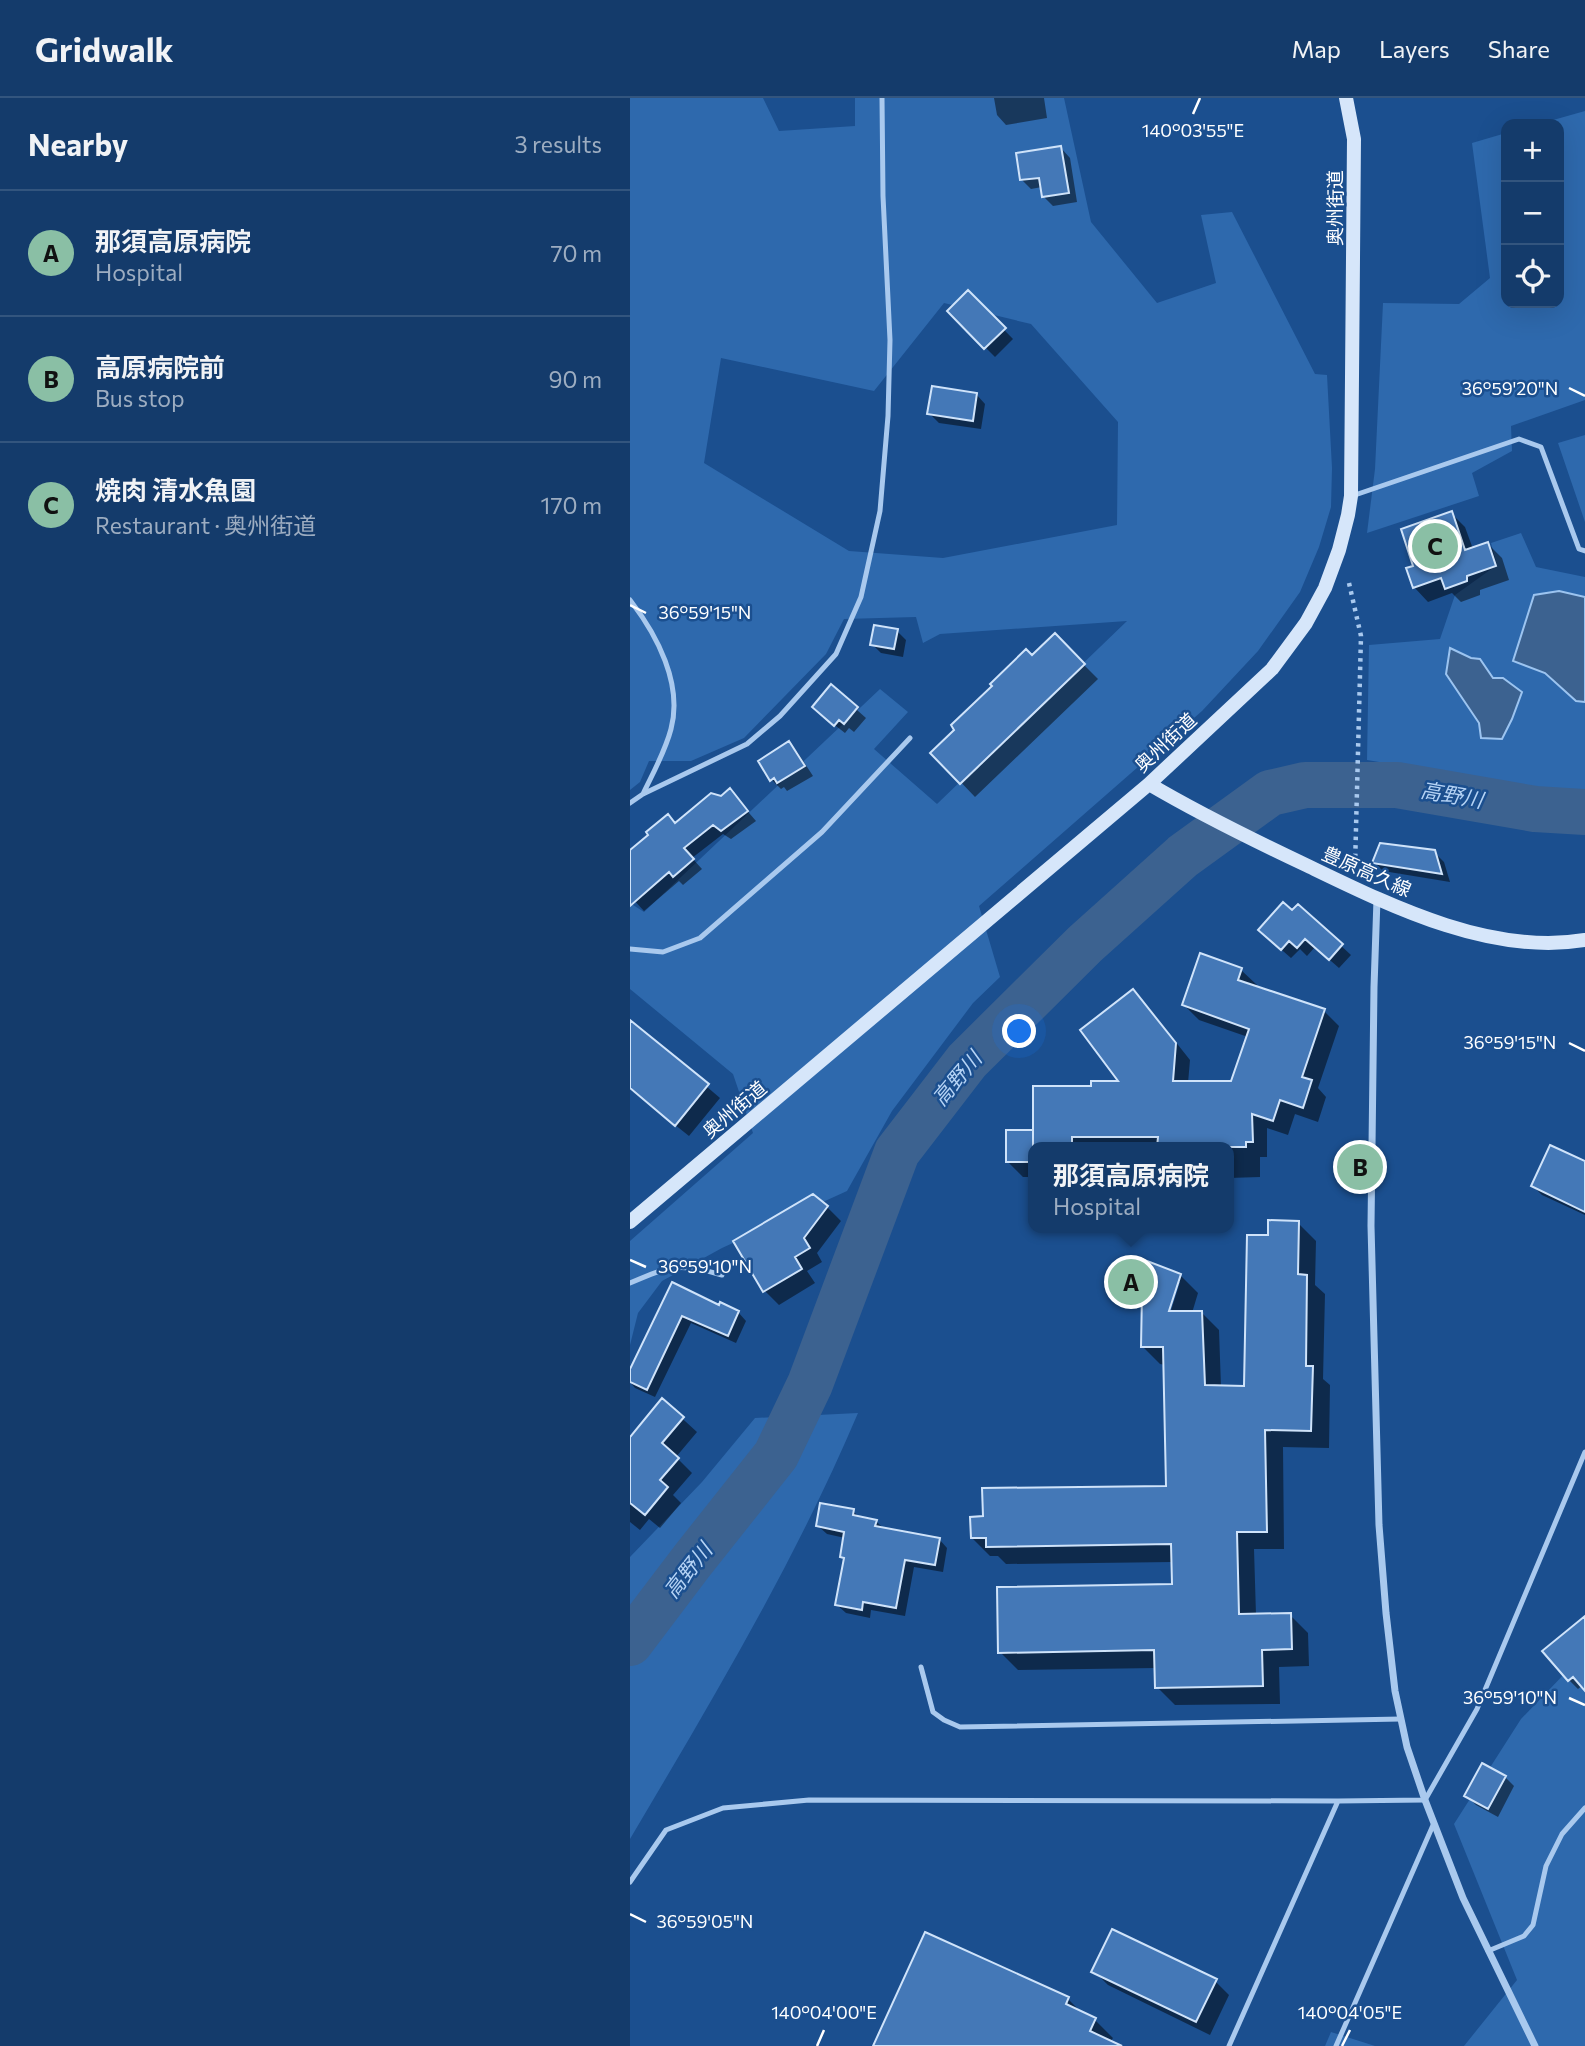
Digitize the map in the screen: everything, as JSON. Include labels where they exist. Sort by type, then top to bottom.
[{"type":"main road","name":"奥州街道","points":[[630,1222],[1149,784],[1272,669],[1306,623],[1325,588],[1339,550],[1351,496],[1354,139],[1346,98]]},
{"type":"main road","name":"豊原高久線","points":[[1149,784],[1250,839],[1377,899],[1434,921],[1530,943],[1585,940]]},
{"type":"street","points":[[1377,899],[1371,1226],[1375,1413],[1379,1525],[1395,1691],[1407,1747],[1463,1898],[1535,2046]]},
{"type":"lane","points":[[630,803],[643,794],[747,744],[780,716],[836,653],[861,597],[880,511],[888,416],[890,340],[883,197],[882,98]]},
{"type":"lane","points":[[1351,496],[1519,439],[1541,447],[1579,550],[1585,551]]},
{"type":"lane","points":[[630,600],[651,631],[664,659],[674,695],[671,728],[661,757],[643,794]]},
{"type":"lane","points":[[630,949],[663,953],[699,938],[821,832],[910,738]]},
{"type":"lane","points":[[630,1283],[678,1266],[695,1267],[722,1275]]},
{"type":"lane","points":[[630,1882],[666,1830],[723,1808],[809,1800],[1425,1800],[1477,1709],[1585,1452]]},
{"type":"lane","points":[[921,1667],[933,1712],[960,1727],[1401,1719]]},
{"type":"lane","points":[[1229,2046],[1338,1801]]},
{"type":"lane","points":[[1488,1951],[1524,1936],[1533,1925],[1546,1866],[1562,1834],[1585,1808]]},
{"type":"lane","points":[[1336,2046],[1434,1823]]},
{"type":"path","points":[[1339,550],[1356,607],[1361,636],[1355,888]]},
{"type":"shaded area","points":[[630,98],[763,98],[779,131],[855,126],[855,98],[1064,98],[1091,222],[1157,303],[1216,283],[1201,215],[1232,212],[1315,374],[1327,375],[1332,468],[1331,507],[1319,547],[1300,592],[1258,651],[1202,711],[979,906],[1000,977],[973,1003],[892,1111],[847,1191],[722,1248],[662,1281],[638,1313],[630,1345],[630,1241],[753,1133],[733,1074],[630,989],[630,903],[644,912],[880,689],[908,712],[874,749],[937,804],[1127,621],[940,634],[923,643],[916,617],[844,619],[826,654],[744,738],[691,761],[649,761],[640,782],[630,790]],"holes":[[[944,303],[1031,324],[1118,422],[1117,525],[943,558],[849,551],[704,463],[721,358],[874,391]]]},
{"type":"shaded area","points":[[1585,111],[1585,400],[1511,426],[1512,451],[1472,473],[1479,496],[1367,533],[1375,469],[1383,303],[1459,304],[1490,278],[1472,143],[1501,134],[1501,308],[1564,308],[1564,119],[1557,119]]},
{"type":"shaded area","points":[[1585,435],[1585,522],[1558,443]]},
{"type":"shaded area","points":[[1521,533],[1536,567],[1585,577],[1585,794],[1367,760],[1369,645],[1440,639],[1455,595],[1497,565],[1491,543]]},
{"type":"shaded area","points":[[1559,591],[1585,597],[1585,702],[1576,701],[1545,673],[1513,661],[1534,595]]},
{"type":"shaded area","points":[[1450,648],[1471,658],[1480,659],[1493,678],[1503,678],[1522,692],[1502,739],[1481,738],[1479,723],[1446,674]]},
{"type":"shaded area","points":[[858,1413],[780,1577],[630,1839],[630,1557],[702,1482],[755,1418]]},
{"type":"shaded area","points":[[1585,1664],[1585,2046],[1464,2046],[1517,1980],[1454,1824],[1521,1719],[1569,1669]]},
{"type":"shaded area","points":[[1331,2032],[1375,2046],[1325,2046]]},
{"type":"building","points":[[1061,146],[1069,193],[1042,197],[1039,178],[1020,180],[1016,153]]},
{"type":"building","points":[[968,290],[1006,328],[984,349],[947,311]]},
{"type":"building","points":[[932,386],[977,393],[973,421],[927,414]]},
{"type":"building","points":[[1452,511],[1465,550],[1488,542],[1496,566],[1467,576],[1467,581],[1445,589],[1441,578],[1413,588],[1406,568],[1413,566],[1401,529]]},
{"type":"building","points":[[874,625],[898,629],[894,649],[870,645]]},
{"type":"building","points":[[1055,633],[1085,664],[960,784],[930,753],[954,730],[951,725],[1026,649],[1032,655]]},
{"type":"building","points":[[831,684],[858,707],[844,724],[839,720],[834,726],[812,707]]},
{"type":"building","points":[[789,741],[805,766],[777,783],[774,778],[770,781],[758,761]]},
{"type":"building","points":[[730,788],[748,811],[721,831],[713,825],[684,848],[694,859],[673,877],[669,872],[630,906],[630,850],[668,814],[675,823],[711,793],[721,796]]},
{"type":"building","points":[[1380,843],[1435,850],[1442,874],[1372,863]]},
{"type":"building","points":[[1283,902],[1292,910],[1298,904],[1343,944],[1329,960],[1305,939],[1297,948],[1289,941],[1281,950],[1258,930]]},
{"type":"building","points":[[1200,953],[1242,968],[1238,980],[1325,1009],[1302,1077],[1312,1080],[1303,1108],[1280,1100],[1273,1121],[1252,1114],[1253,1142],[1246,1142],[1246,1147],[1234,1147],[1234,1142],[1158,1142],[1158,1137],[1072,1137],[1072,1142],[1033,1142],[1033,1086],[1091,1086],[1091,1081],[1118,1081],[1080,1030],[1133,989],[1176,1043],[1173,1081],[1231,1081],[1249,1029],[1182,1005]]},
{"type":"building","points":[[630,1020],[709,1084],[675,1126],[630,1088]]},
{"type":"building","points":[[1006,1130],[1033,1130],[1033,1142],[1028,1142],[1028,1162],[1006,1162]]},
{"type":"building","points":[[1550,1145],[1585,1161],[1585,1212],[1531,1186]]},
{"type":"building","points":[[813,1194],[828,1206],[804,1238],[810,1248],[795,1257],[802,1269],[763,1292],[733,1241]]},
{"type":"building","points":[[1268,1220],[1299,1221],[1298,1274],[1307,1275],[1306,1366],[1313,1366],[1311,1431],[1265,1430],[1267,1532],[1237,1532],[1239,1614],[1291,1613],[1292,1649],[1262,1650],[1263,1686],[1155,1688],[1154,1650],[998,1653],[997,1587],[1172,1584],[1171,1544],[986,1547],[986,1538],[971,1538],[970,1517],[983,1516],[982,1488],[1166,1486],[1163,1347],[1141,1347],[1142,1292],[1132,1288],[1142,1259],[1181,1274],[1169,1311],[1202,1311],[1205,1385],[1244,1386],[1247,1235],[1268,1235]]},
{"type":"building","points":[[672,1282],[719,1305],[720,1302],[739,1311],[728,1336],[682,1316],[647,1390],[630,1382],[630,1369]]},
{"type":"building","points":[[662,1398],[684,1417],[662,1443],[679,1458],[660,1480],[668,1487],[645,1515],[630,1503],[630,1437]]},
{"type":"building","points":[[820,1503],[854,1509],[853,1515],[877,1520],[875,1526],[940,1538],[935,1565],[905,1560],[896,1608],[863,1602],[862,1610],[835,1605],[844,1558],[840,1557],[844,1532],[816,1526]]},
{"type":"building","points":[[1585,1616],[1585,1691],[1573,1677],[1568,1681],[1542,1651]]},
{"type":"building","points":[[1482,1763],[1506,1776],[1488,1809],[1464,1796]]},
{"type":"building","points":[[1112,1929],[1217,1979],[1196,2022],[1091,1972]]},
{"type":"building","points":[[925,1932],[1069,1997],[1066,2004],[1096,2018],[1090,2031],[1122,2046],[873,2046]]},
{"type":"waterway","name":"高野川","points":[[630,1643],[776,1455],[810,1384],[897,1152],[967,1061],[1085,944],[1183,856],[1270,793],[1305,785],[1397,785],[1535,809],[1585,812]]},
{"type":"place","name":"焼肉 清水魚園","points":[[1435,546]]},
{"type":"place","name":"高原病院前","points":[[1360,1167]]},
{"type":"place","name":"那須高原病院","points":[[1131,1282]]}]
